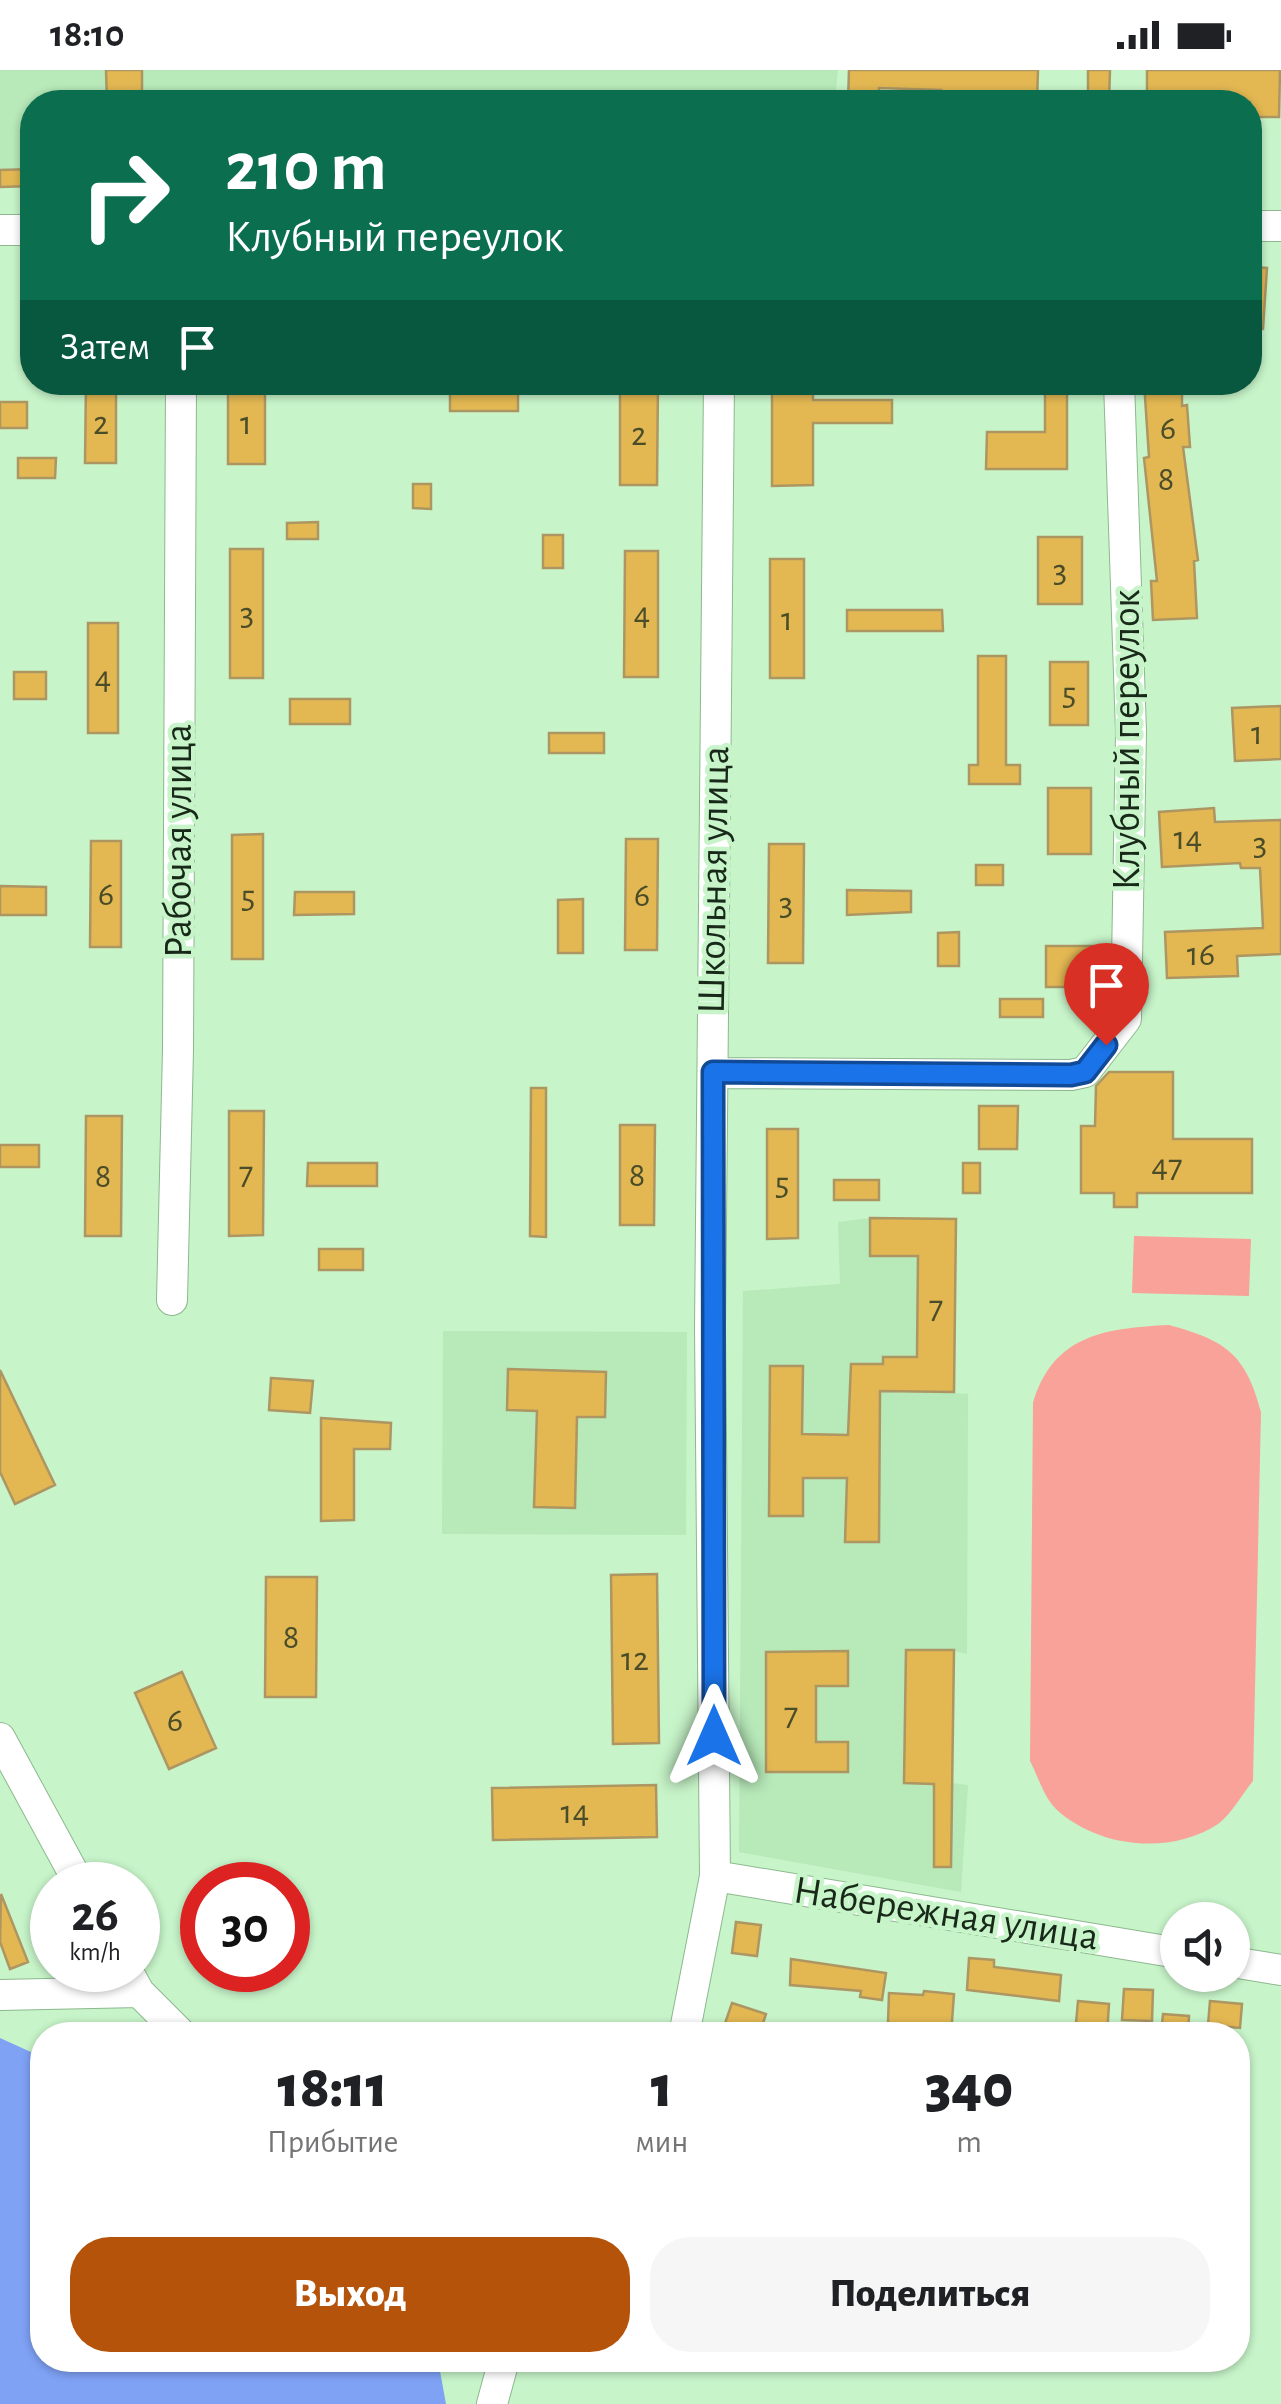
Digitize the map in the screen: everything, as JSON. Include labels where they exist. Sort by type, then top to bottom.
[{"type":"street","name":"Рабочая улица","points":[[172,1300],[178,1050],[181,395]]},
{"type":"street","name":"Школьная улица","points":[[687,2022],[715,1876],[713,1072],[719,395]]},
{"type":"street","name":"Клубный переулок","points":[[713,1072],[1071,1075],[1085,1072],[1126,1019],[1131,732],[1119,395]]},
{"type":"street","points":[[0,1738],[67,1862]]},
{"type":"street","name":"Набережная улица","points":[[715,1876],[1160,1949]]},
{"type":"street","points":[[1250,1965],[1281,1970]]},
{"type":"street","points":[[0,1995],[30,1992]]},
{"type":"street","points":[[143,1992],[170,2022]]},
{"type":"street","points":[[492,2404],[501,2372]]},
{"type":"shaded area","points":[[0,70],[838,70],[836,90],[20,90],[20,184],[0,183]]},
{"type":"shaded area","points":[[870,1218],[955,1219],[953,1393],[968,1394],[967,1654],[954,1651],[952,1783],[968,1785],[961,1892],[739,1852],[743,1291],[840,1284],[838,1222]]},
{"type":"shaded area","points":[[1134,1236],[1251,1239],[1249,1296],[1132,1293]]},
{"type":"shaded area","points":[[1169,1325],[1205,1337],[1230,1352],[1248,1376],[1261,1412],[1253,1781],[1223,1820],[1199,1834],[1178,1841],[1135,1843],[1093,1832],[1057,1810],[1030,1761],[1033,1403],[1042,1380],[1068,1349],[1103,1333]]},
{"type":"shaded area","points":[[443,1331],[687,1332],[686,1535],[442,1534]]},
{"type":"water","points":[[0,2038],[30,2052],[30,2372],[440,2372],[446,2404],[0,2404]]},
{"type":"building","points":[[106,70],[142,70],[142,90],[107,90]]},
{"type":"building","points":[[849,70],[1038,70],[1037,90],[848,90]]},
{"type":"building","points":[[1088,70],[1110,70],[1109,90],[1088,90]]},
{"type":"building","points":[[1147,70],[1280,70],[1279,117],[1262,117],[1262,90],[1147,90]]},
{"type":"building","points":[[20,169],[20,186],[0,187],[0,170]]},
{"type":"building","points":[[1262,268],[1267,268],[1262,329]]},
{"type":"building","points":[[86,395],[116,395],[116,463],[85,463]]},
{"type":"building","points":[[228,395],[265,395],[265,464],[228,464]]},
{"type":"building","points":[[450,395],[518,395],[518,411],[450,411]]},
{"type":"building","points":[[620,395],[658,395],[657,485],[620,485]]},
{"type":"building","points":[[772,395],[813,395],[813,400],[892,400],[892,423],[813,423],[813,485],[772,486]]},
{"type":"building","points":[[1045,395],[1067,395],[1067,469],[986,469],[987,432],[1045,432]]},
{"type":"building","points":[[1145,395],[1182,395],[1182,406],[1187,405],[1190,447],[1183,447],[1198,560],[1194,561],[1197,618],[1153,620],[1151,581],[1157,581],[1144,458],[1149,457]]},
{"type":"building","points":[[0,402],[27,402],[27,428],[0,428]]},
{"type":"building","points":[[18,458],[56,458],[55,478],[18,478]]},
{"type":"building","points":[[413,484],[431,484],[431,509],[413,508]]},
{"type":"building","points":[[318,522],[318,539],[287,539],[287,523]]},
{"type":"building","points":[[543,535],[563,535],[563,568],[543,568]]},
{"type":"building","points":[[1038,537],[1082,537],[1082,604],[1038,604]]},
{"type":"building","points":[[230,549],[263,549],[263,678],[230,678]]},
{"type":"building","points":[[625,551],[658,551],[658,677],[624,677]]},
{"type":"building","points":[[770,559],[804,559],[804,678],[770,678]]},
{"type":"building","points":[[847,610],[942,610],[943,631],[847,631]]},
{"type":"building","points":[[88,623],[118,623],[118,733],[88,733]]},
{"type":"building","points":[[978,656],[1006,656],[1006,765],[1020,765],[1020,784],[969,784],[969,765],[978,765]]},
{"type":"building","points":[[1050,662],[1088,662],[1088,725],[1050,725]]},
{"type":"building","points":[[14,672],[46,672],[46,699],[14,699]]},
{"type":"building","points":[[290,699],[350,699],[350,724],[290,724]]},
{"type":"building","points":[[1281,706],[1281,759],[1235,761],[1232,708]]},
{"type":"building","points":[[549,733],[604,733],[604,753],[549,753]]},
{"type":"building","points":[[1048,788],[1091,788],[1091,854],[1048,854]]},
{"type":"building","points":[[1214,808],[1215,822],[1281,820],[1281,954],[1237,956],[1238,976],[1167,978],[1165,932],[1263,928],[1260,868],[1241,868],[1240,863],[1162,867],[1159,812]]},
{"type":"building","points":[[263,834],[263,959],[232,959],[232,835]]},
{"type":"building","points":[[626,839],[658,839],[657,950],[625,950]]},
{"type":"building","points":[[91,841],[121,841],[121,947],[90,947]]},
{"type":"building","points":[[769,844],[804,844],[803,963],[768,963]]},
{"type":"building","points":[[976,865],[1003,865],[1003,885],[976,885]]},
{"type":"building","points":[[0,886],[46,887],[46,915],[0,915]]},
{"type":"building","points":[[847,890],[911,891],[911,912],[847,915]]},
{"type":"building","points":[[295,892],[354,892],[354,914],[294,915]]},
{"type":"building","points":[[583,899],[583,953],[558,953],[558,900]]},
{"type":"building","points":[[959,932],[959,966],[938,966],[938,933]]},
{"type":"building","points":[[1046,946],[1096,946],[1095,987],[1046,987]]},
{"type":"building","points":[[1000,999],[1043,999],[1043,1017],[1000,1017]]},
{"type":"building","points":[[1109,1072],[1173,1072],[1173,1139],[1252,1139],[1252,1193],[1137,1193],[1137,1207],[1114,1207],[1114,1193],[1081,1193],[1081,1126],[1095,1126],[1096,1086]]},
{"type":"building","points":[[531,1088],[546,1088],[546,1237],[530,1236]]},
{"type":"building","points":[[979,1106],[1018,1106],[1017,1149],[979,1149]]},
{"type":"building","points":[[229,1111],[264,1111],[263,1235],[229,1236]]},
{"type":"building","points":[[86,1116],[122,1116],[121,1236],[85,1236]]},
{"type":"building","points":[[620,1125],[655,1125],[654,1225],[620,1225]]},
{"type":"building","points":[[767,1129],[798,1129],[798,1238],[767,1239]]},
{"type":"building","points":[[0,1145],[39,1145],[39,1167],[0,1167]]},
{"type":"building","points":[[308,1163],[377,1163],[377,1186],[307,1186]]},
{"type":"building","points":[[963,1163],[980,1163],[980,1193],[963,1193]]},
{"type":"building","points":[[834,1180],[879,1180],[879,1200],[834,1200]]},
{"type":"building","points":[[870,1218],[956,1219],[954,1392],[880,1391],[879,1542],[845,1542],[847,1478],[803,1478],[803,1516],[769,1516],[770,1366],[803,1366],[802,1434],[848,1435],[851,1364],[883,1364],[883,1357],[917,1357],[918,1256],[870,1256]]},
{"type":"building","points":[[319,1249],[363,1249],[363,1270],[319,1270]]},
{"type":"building","points":[[508,1369],[606,1372],[605,1417],[577,1417],[575,1508],[534,1507],[537,1411],[507,1410]]},
{"type":"building","points":[[0,1370],[55,1485],[15,1504],[0,1472]]},
{"type":"building","points":[[271,1378],[313,1381],[310,1413],[269,1410]]},
{"type":"building","points":[[321,1418],[391,1423],[390,1449],[354,1449],[354,1520],[321,1521]]},
{"type":"building","points":[[657,1574],[659,1743],[613,1744],[611,1575]]},
{"type":"building","points":[[266,1577],[317,1577],[316,1697],[265,1697]]},
{"type":"building","points":[[906,1650],[954,1650],[951,1867],[934,1867],[934,1784],[904,1783]]},
{"type":"building","points":[[848,1651],[848,1686],[816,1686],[816,1742],[848,1742],[848,1772],[766,1772],[766,1652]]},
{"type":"building","points":[[182,1672],[216,1748],[169,1769],[135,1693]]},
{"type":"building","points":[[656,1785],[657,1837],[493,1840],[492,1788]]},
{"type":"building","points":[[1,1894],[28,1962],[10,1969],[0,1942]]},
{"type":"building","points":[[736,1922],[761,1925],[757,1956],[732,1953]]},
{"type":"building","points":[[969,1958],[994,1960],[994,1967],[1061,1975],[1059,2001],[967,1990]]},
{"type":"building","points":[[791,1959],[886,1973],[882,2000],[860,1997],[861,1991],[790,1985]]},
{"type":"building","points":[[1124,1989],[1153,1990],[1152,2021],[1122,2020]]},
{"type":"building","points":[[924,1991],[954,1994],[952,2022],[888,2022],[889,1993],[923,1995]]},
{"type":"building","points":[[1078,2001],[1109,2004],[1108,2022],[1076,2022]]},
{"type":"building","points":[[1210,2001],[1242,2004],[1240,2022],[1208,2022]]},
{"type":"building","points":[[732,2003],[766,2014],[763,2022],[725,2022]]},
{"type":"building","points":[[1163,2014],[1189,2016],[1189,2022],[1162,2022]]},
{"type":"route","points":[[714,1736],[710,1328],[713,1072],[1071,1075],[1085,1072],[1106,1045]]}]
